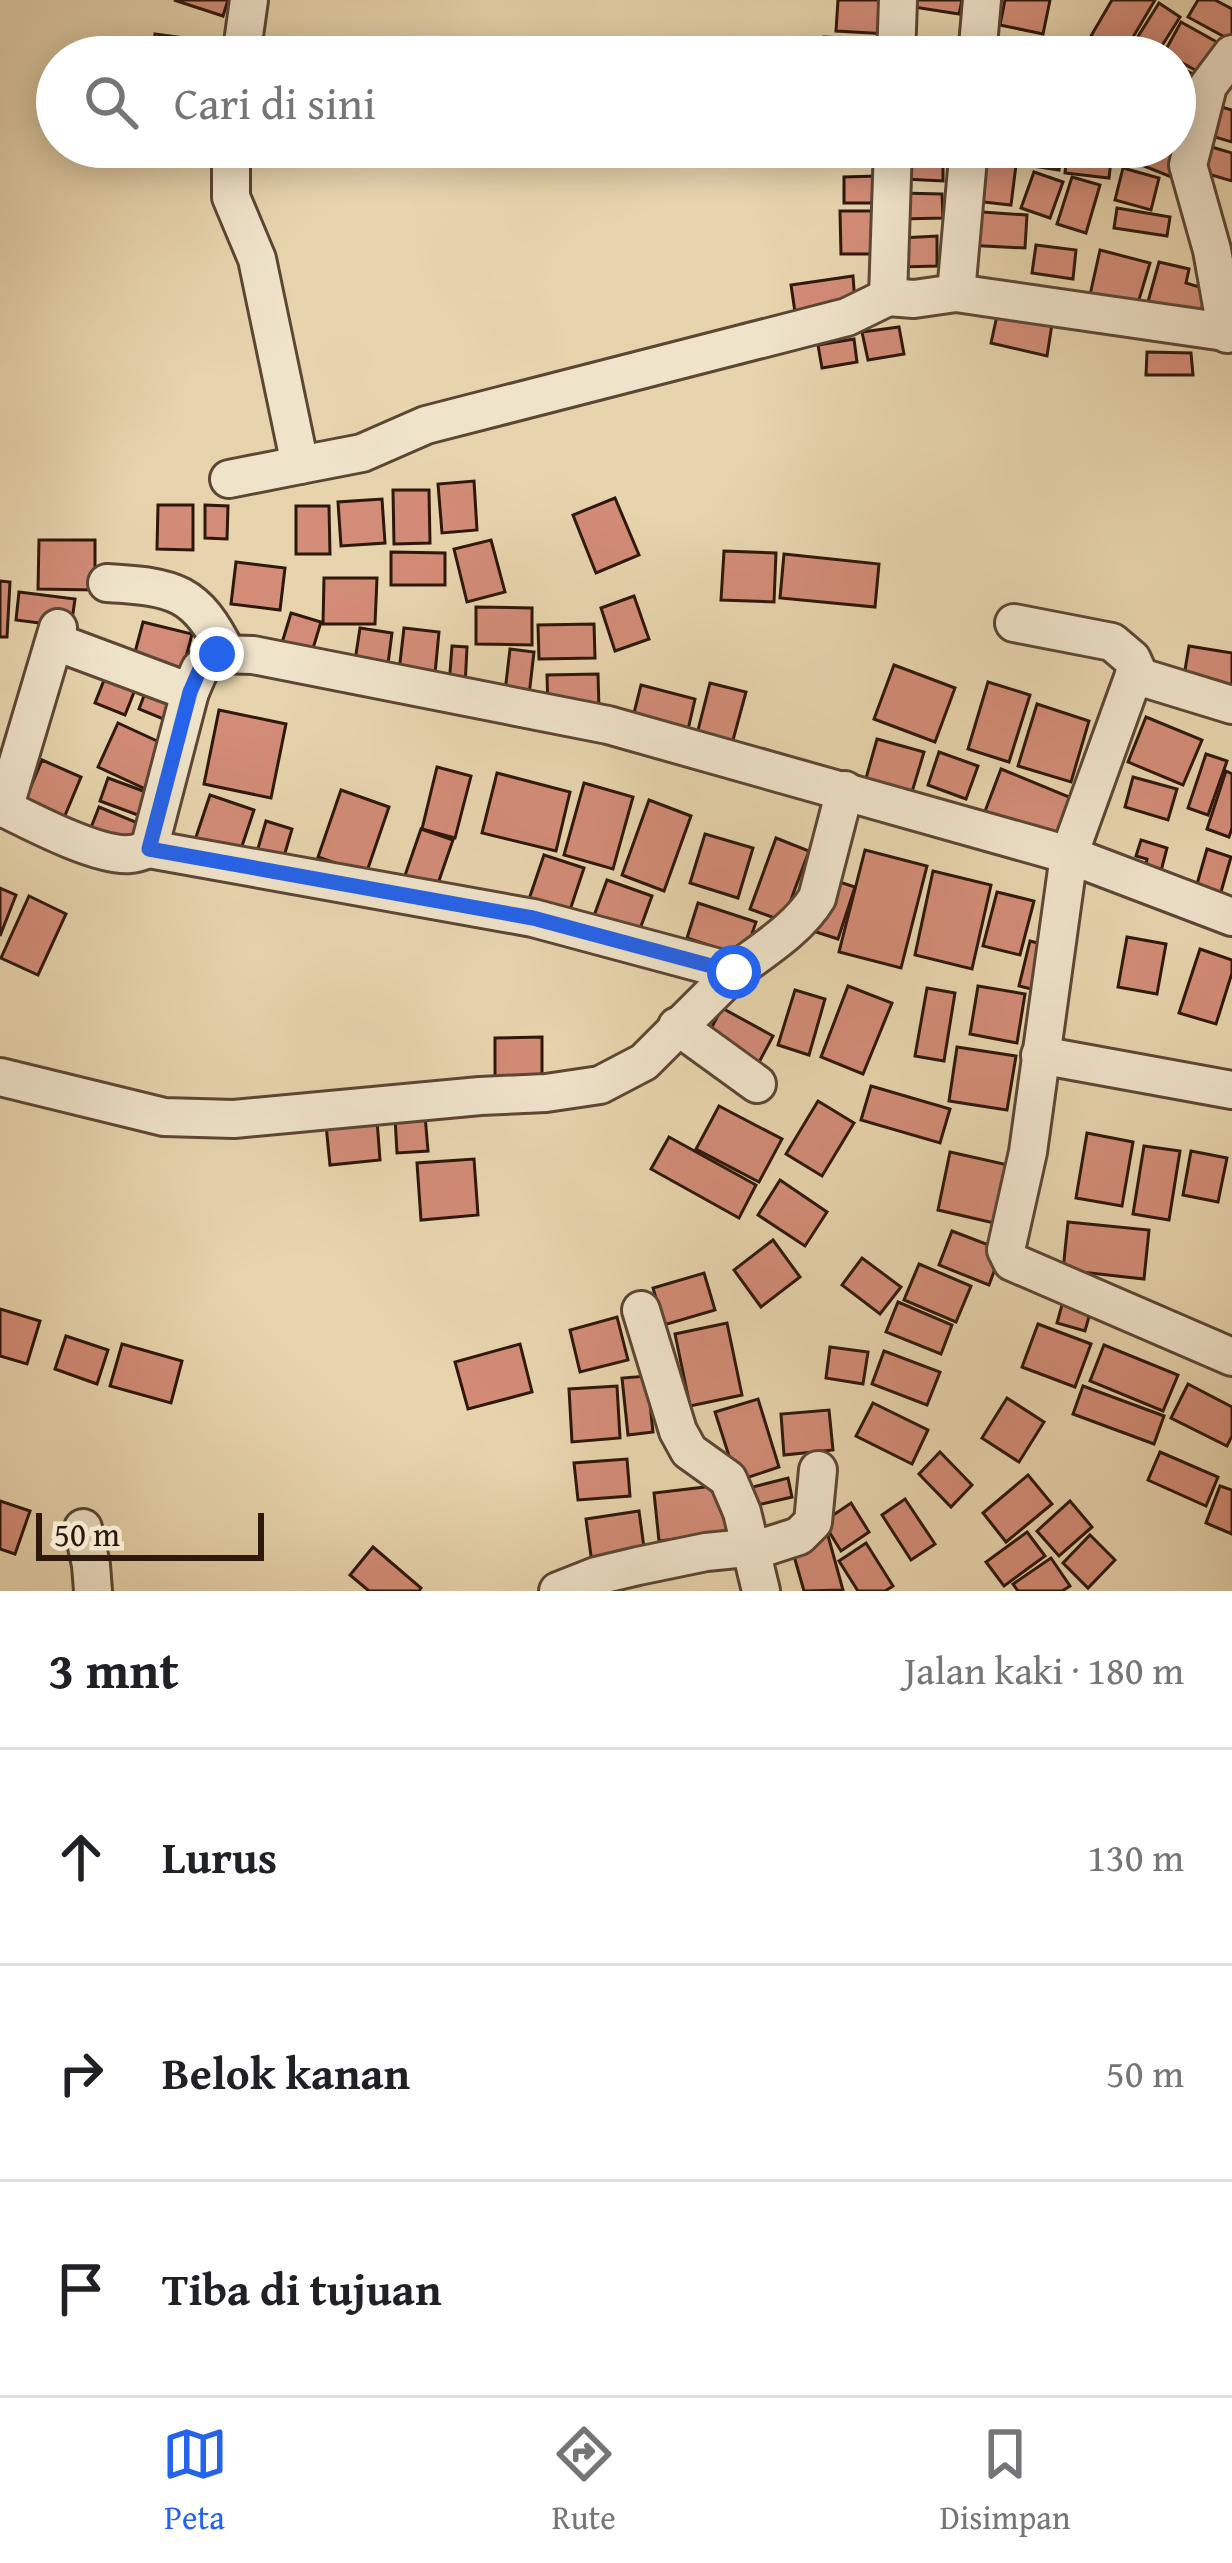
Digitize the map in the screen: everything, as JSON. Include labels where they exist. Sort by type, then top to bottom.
[{"type":"street","points":[[244,36],[249,0]]},
{"type":"street","points":[[897,36],[898,0]]},
{"type":"street","points":[[979,36],[982,0]]},
{"type":"street","points":[[1196,133],[1208,86],[1232,54]]},
{"type":"street","points":[[231,168],[231,197],[256,259],[300,465]]},
{"type":"street","points":[[888,297],[892,168]]},
{"type":"street","points":[[956,293],[967,168]]},
{"type":"street","points":[[229,479],[362,453],[426,425],[847,316],[888,297],[956,293],[1230,334],[1189,168]]},
{"type":"street","points":[[107,584],[140,585],[194,603],[212,623],[227,654]]},
{"type":"street","points":[[1014,623],[1112,642],[1136,668],[1069,855],[1028,1152],[1007,1258],[1232,1357]]},
{"type":"street","points":[[190,692],[57,635],[2,807],[88,845],[128,855],[149,849],[533,918],[734,972]]},
{"type":"street","points":[[149,849],[200,669],[217,654],[253,655],[608,725],[1069,855],[1232,917]]},
{"type":"street","points":[[1134,675],[1232,705]]},
{"type":"street","points":[[0,1077],[164,1117],[234,1119],[600,1085],[644,1062],[734,972],[808,912],[817,898],[845,790]]},
{"type":"street","points":[[677,1026],[757,1084]]},
{"type":"street","points":[[1040,1054],[1232,1090]]},
{"type":"street","points":[[640,1310],[678,1430],[689,1451],[728,1479],[742,1513],[761,1591]]},
{"type":"street","points":[[558,1591],[596,1576],[784,1541],[808,1530],[818,1470]]},
{"type":"street","points":[[83,1528],[93,1591]]},
{"type":"building","points":[[174,0],[228,0],[223,16]]},
{"type":"building","points":[[838,0],[889,0],[888,34],[836,31]]},
{"type":"building","points":[[915,0],[962,0],[959,14],[914,7]]},
{"type":"building","points":[[1005,0],[1050,0],[1043,34],[1000,25]]},
{"type":"building","points":[[1112,0],[1155,0],[1134,36],[1091,36]]},
{"type":"building","points":[[1198,0],[1215,0],[1232,9],[1232,41],[1188,17]]},
{"type":"building","points":[[1159,3],[1180,17],[1168,36],[1138,36]]},
{"type":"building","points":[[1181,22],[1224,46],[1208,77],[1196,70],[1196,36],[1173,36]]},
{"type":"building","points":[[1196,76],[1207,81],[1196,104]]},
{"type":"building","points":[[1218,106],[1232,110],[1232,142],[1208,135]]},
{"type":"building","points":[[1205,145],[1232,153],[1232,181],[1198,171]]},
{"type":"building","points":[[906,168],[943,168],[943,181],[905,179]]},
{"type":"building","points":[[978,168],[1016,168],[1011,205],[974,201]]},
{"type":"building","points":[[1066,168],[1110,168],[1109,178],[1065,173]]},
{"type":"building","points":[[1123,168],[1159,178],[1151,210],[1115,200]]},
{"type":"building","points":[[1149,168],[1178,168],[1174,178]]},
{"type":"building","points":[[1034,172],[1063,182],[1050,218],[1021,208]]},
{"type":"building","points":[[877,176],[878,203],[844,203],[844,177]]},
{"type":"building","points":[[1072,177],[1100,185],[1086,233],[1057,224]]},
{"type":"building","points":[[899,193],[942,194],[943,218],[900,219]]},
{"type":"building","points":[[1117,208],[1170,217],[1167,236],[1114,228]]},
{"type":"building","points":[[840,211],[880,211],[880,254],[841,254]]},
{"type":"building","points":[[968,211],[1027,215],[1025,248],[966,245]]},
{"type":"building","points":[[937,236],[937,266],[901,267],[901,238]]},
{"type":"building","points":[[1036,245],[1076,250],[1073,279],[1032,273]]},
{"type":"building","points":[[1100,250],[1150,263],[1135,313],[1088,304]]},
{"type":"building","points":[[1159,262],[1189,269],[1186,283],[1206,289],[1199,321],[1146,309]]},
{"type":"building","points":[[853,276],[855,303],[795,312],[791,285]]},
{"type":"building","points":[[998,311],[1052,324],[1047,356],[991,343]]},
{"type":"building","points":[[899,327],[904,354],[868,360],[862,332]]},
{"type":"building","points":[[854,339],[857,362],[822,368],[818,345]]},
{"type":"building","points":[[1147,352],[1191,353],[1193,375],[1146,375]]},
{"type":"building","points":[[474,481],[477,530],[442,533],[438,484]]},
{"type":"building","points":[[393,490],[429,490],[430,543],[394,544]]},
{"type":"building","points":[[615,498],[639,555],[596,573],[573,515]]},
{"type":"building","points":[[382,499],[385,543],[341,546],[338,502]]},
{"type":"building","points":[[158,505],[193,505],[193,550],[157,549]]},
{"type":"building","points":[[205,505],[228,506],[227,539],[205,538]]},
{"type":"building","points":[[296,506],[329,506],[330,554],[296,554]]},
{"type":"building","points":[[39,540],[95,540],[95,590],[38,589]]},
{"type":"building","points":[[491,540],[505,592],[467,602],[454,549]]},
{"type":"building","points":[[724,551],[776,553],[774,602],[721,600]]},
{"type":"building","points":[[391,552],[445,553],[445,585],[391,585]]},
{"type":"building","points":[[784,554],[879,564],[875,607],[780,598]]},
{"type":"building","points":[[236,562],[285,568],[280,610],[231,604]]},
{"type":"building","points":[[324,578],[377,578],[375,624],[323,624]]},
{"type":"building","points":[[0,581],[10,582],[7,637],[0,637]]},
{"type":"building","points":[[19,592],[75,599],[71,627],[16,620]]},
{"type":"building","points":[[634,596],[649,639],[615,651],[601,608]]},
{"type":"building","points":[[476,607],[532,608],[532,645],[476,644]]},
{"type":"building","points":[[291,613],[321,622],[308,665],[278,656]]},
{"type":"building","points":[[143,622],[192,634],[183,669],[134,656]]},
{"type":"building","points":[[594,624],[595,658],[539,659],[538,625]]},
{"type":"building","points":[[360,628],[392,633],[386,679],[353,674]]},
{"type":"building","points":[[404,628],[439,632],[434,684],[398,680]]},
{"type":"building","points":[[452,646],[467,647],[465,687],[449,686]]},
{"type":"building","points":[[1189,646],[1232,653],[1232,690],[1183,682]]},
{"type":"building","points":[[510,649],[534,652],[528,704],[504,700]]},
{"type":"building","points":[[110,665],[140,677],[125,715],[95,703]]},
{"type":"building","points":[[894,665],[955,688],[935,742],[874,719]]},
{"type":"building","points":[[598,674],[599,709],[548,710],[547,675]]},
{"type":"building","points":[[150,680],[185,693],[173,723],[139,709]]},
{"type":"building","points":[[988,682],[1030,695],[1009,762],[968,749]]},
{"type":"building","points":[[710,683],[746,692],[729,755],[694,746]]},
{"type":"building","points":[[641,685],[695,699],[687,734],[632,721]]},
{"type":"building","points":[[1037,704],[1089,721],[1071,782],[1018,766]]},
{"type":"building","points":[[219,710],[286,724],[271,798],[204,784]]},
{"type":"building","points":[[1146,717],[1202,740],[1183,785],[1128,762]]},
{"type":"building","points":[[118,723],[170,747],[150,791],[98,767]]},
{"type":"building","points":[[877,739],[924,752],[909,802],[863,789]]},
{"type":"building","points":[[939,752],[978,766],[966,799],[928,785]]},
{"type":"building","points":[[1206,754],[1227,761],[1208,815],[1188,808]]},
{"type":"building","points":[[42,760],[81,777],[61,825],[22,808]]},
{"type":"building","points":[[437,767],[471,776],[455,838],[422,829]]},
{"type":"building","points":[[1001,769],[1074,799],[1056,844],[984,814]]},
{"type":"building","points":[[1226,771],[1232,774],[1229,837],[1207,829]]},
{"type":"building","points":[[497,773],[570,792],[556,851],[482,833]]},
{"type":"building","points":[[1133,777],[1177,789],[1168,820],[1125,807]]},
{"type":"building","points":[[108,778],[154,795],[146,818],[100,801]]},
{"type":"building","points":[[584,783],[633,797],[613,869],[564,855]]},
{"type":"building","points":[[341,790],[389,807],[366,874],[318,857]]},
{"type":"building","points":[[210,795],[254,810],[237,861],[193,846]]},
{"type":"building","points":[[649,800],[691,816],[664,891],[622,875]]},
{"type":"building","points":[[99,807],[138,823],[127,853],[87,838]]},
{"type":"building","points":[[266,821],[292,829],[280,870],[254,862]]},
{"type":"building","points":[[421,829],[453,840],[434,895],[402,884]]},
{"type":"building","points":[[705,834],[753,848],[738,898],[690,883]]},
{"type":"building","points":[[776,838],[809,851],[783,921],[750,909]]},
{"type":"building","points":[[1141,840],[1167,848],[1160,875],[1145,870],[1147,859],[1136,856]]},
{"type":"building","points":[[1207,849],[1231,857],[1217,906],[1193,898]]},
{"type":"building","points":[[865,850],[927,866],[901,968],[839,952]]},
{"type":"building","points":[[544,855],[584,868],[567,919],[527,905]]},
{"type":"building","points":[[933,871],[991,885],[972,969],[915,955]]},
{"type":"building","points":[[827,878],[855,887],[838,939],[810,930]]},
{"type":"building","points":[[607,880],[652,896],[636,940],[591,924]]},
{"type":"building","points":[[0,888],[16,895],[0,936]]},
{"type":"building","points":[[997,892],[1034,901],[1020,955],[983,946]]},
{"type":"building","points":[[29,896],[66,914],[38,975],[1,958]]},
{"type":"building","points":[[698,903],[756,922],[744,957],[687,938]]},
{"type":"building","points":[[1127,937],[1166,944],[1157,994],[1118,987]]},
{"type":"building","points":[[1030,941],[1054,947],[1043,992],[1019,986]]},
{"type":"building","points":[[1200,949],[1232,960],[1216,1024],[1179,1013]]},
{"type":"building","points":[[848,986],[892,1003],[863,1074],[821,1057]]},
{"type":"building","points":[[978,986],[1025,994],[1017,1043],[970,1034]]},
{"type":"building","points":[[927,988],[955,993],[944,1061],[915,1056]]},
{"type":"building","points":[[795,990],[825,999],[809,1055],[778,1045]]},
{"type":"building","points":[[722,1008],[773,1036],[757,1066],[706,1038]]},
{"type":"building","points":[[542,1037],[542,1083],[495,1083],[495,1038]]},
{"type":"building","points":[[957,1047],[1016,1056],[1007,1110],[949,1101]]},
{"type":"building","points":[[871,1086],[950,1109],[940,1143],[861,1120]]},
{"type":"building","points":[[818,1101],[854,1123],[822,1176],[786,1154]]},
{"type":"building","points":[[719,1106],[782,1139],[759,1182],[696,1149]]},
{"type":"building","points":[[425,1115],[428,1151],[397,1153],[395,1117]]},
{"type":"building","points":[[377,1120],[380,1160],[330,1165],[326,1125]]},
{"type":"building","points":[[1087,1133],[1133,1142],[1122,1206],[1076,1198]]},
{"type":"building","points":[[669,1137],[756,1185],[739,1218],[651,1169]]},
{"type":"building","points":[[1144,1146],[1180,1151],[1169,1220],[1133,1214]]},
{"type":"building","points":[[1191,1151],[1227,1158],[1218,1202],[1183,1195]]},
{"type":"building","points":[[950,1152],[1021,1168],[1007,1226],[938,1210]]},
{"type":"building","points":[[474,1159],[478,1215],[421,1220],[417,1163]]},
{"type":"building","points":[[780,1180],[827,1212],[805,1246],[758,1215]]},
{"type":"building","points":[[1068,1222],[1149,1230],[1144,1279],[1063,1270]]},
{"type":"building","points":[[952,1231],[1002,1250],[989,1285],[939,1265]]},
{"type":"building","points":[[773,1240],[800,1277],[761,1307],[734,1270]]},
{"type":"building","points":[[862,1258],[901,1287],[880,1314],[842,1285]]},
{"type":"building","points":[[919,1264],[971,1286],[956,1322],[904,1300]]},
{"type":"building","points":[[704,1273],[715,1310],[664,1325],[653,1288]]},
{"type":"building","points":[[1065,1294],[1093,1302],[1085,1331],[1057,1323]]},
{"type":"building","points":[[898,1302],[952,1325],[941,1354],[886,1332]]},
{"type":"building","points":[[0,1309],[40,1321],[27,1364],[0,1356]]},
{"type":"building","points":[[617,1317],[628,1360],[580,1372],[570,1330]]},
{"type":"building","points":[[727,1323],[742,1395],[690,1406],[675,1334]]},
{"type":"building","points":[[1038,1324],[1091,1344],[1075,1387],[1022,1367]]},
{"type":"building","points":[[66,1336],[108,1350],[97,1384],[55,1369]]},
{"type":"building","points":[[122,1344],[182,1361],[171,1403],[110,1386]]},
{"type":"building","points":[[520,1344],[532,1392],[468,1409],[455,1362]]},
{"type":"building","points":[[1104,1345],[1178,1375],[1163,1411],[1090,1381]]},
{"type":"building","points":[[830,1347],[868,1352],[863,1384],[826,1378]]},
{"type":"building","points":[[884,1351],[940,1372],[927,1405],[872,1384]]},
{"type":"building","points":[[647,1376],[653,1432],[628,1435],[622,1378]]},
{"type":"building","points":[[1188,1384],[1232,1407],[1232,1436],[1227,1446],[1171,1418]]},
{"type":"building","points":[[617,1386],[620,1438],[572,1442],[569,1389]]},
{"type":"building","points":[[1083,1386],[1164,1416],[1154,1444],[1073,1414]]},
{"type":"building","points":[[1007,1398],[1044,1422],[1019,1462],[982,1438]]},
{"type":"building","points":[[758,1399],[779,1467],[737,1481],[715,1412]]},
{"type":"building","points":[[873,1403],[928,1430],[912,1464],[856,1436]]},
{"type":"building","points":[[829,1410],[833,1450],[784,1455],[781,1414]]},
{"type":"building","points":[[940,1452],[972,1485],[951,1507],[919,1474]]},
{"type":"building","points":[[1160,1452],[1218,1477],[1206,1506],[1148,1480]]},
{"type":"building","points":[[627,1459],[630,1496],[578,1500],[574,1463]]},
{"type":"building","points":[[1028,1475],[1052,1504],[1006,1542],[983,1513]]},
{"type":"building","points":[[788,1478],[792,1497],[753,1506],[749,1488]]},
{"type":"building","points":[[722,1485],[728,1533],[659,1541],[654,1493]]},
{"type":"building","points":[[1220,1486],[1232,1490],[1232,1534],[1206,1523]]},
{"type":"building","points":[[905,1499],[935,1544],[911,1560],[882,1515]]},
{"type":"building","points":[[0,1501],[30,1511],[15,1554],[0,1549]]},
{"type":"building","points":[[1070,1501],[1092,1527],[1059,1556],[1037,1531]]},
{"type":"building","points":[[851,1503],[869,1532],[841,1551],[823,1522]]},
{"type":"building","points":[[639,1511],[645,1555],[592,1563],[586,1519]]},
{"type":"building","points":[[827,1532],[843,1590],[804,1591],[790,1542]]},
{"type":"building","points":[[1027,1532],[1045,1556],[1004,1586],[986,1562]]},
{"type":"building","points":[[1090,1535],[1115,1560],[1088,1588],[1063,1563]]},
{"type":"building","points":[[866,1543],[893,1586],[885,1591],[858,1591],[839,1561]]},
{"type":"building","points":[[373,1547],[419,1591],[369,1591],[350,1575]]},
{"type":"building","points":[[1051,1558],[1070,1586],[1062,1591],[1018,1591],[1013,1584]]},
{"type":"route","points":[[217,654],[200,669],[190,692],[149,849],[533,918],[734,972]]}]
